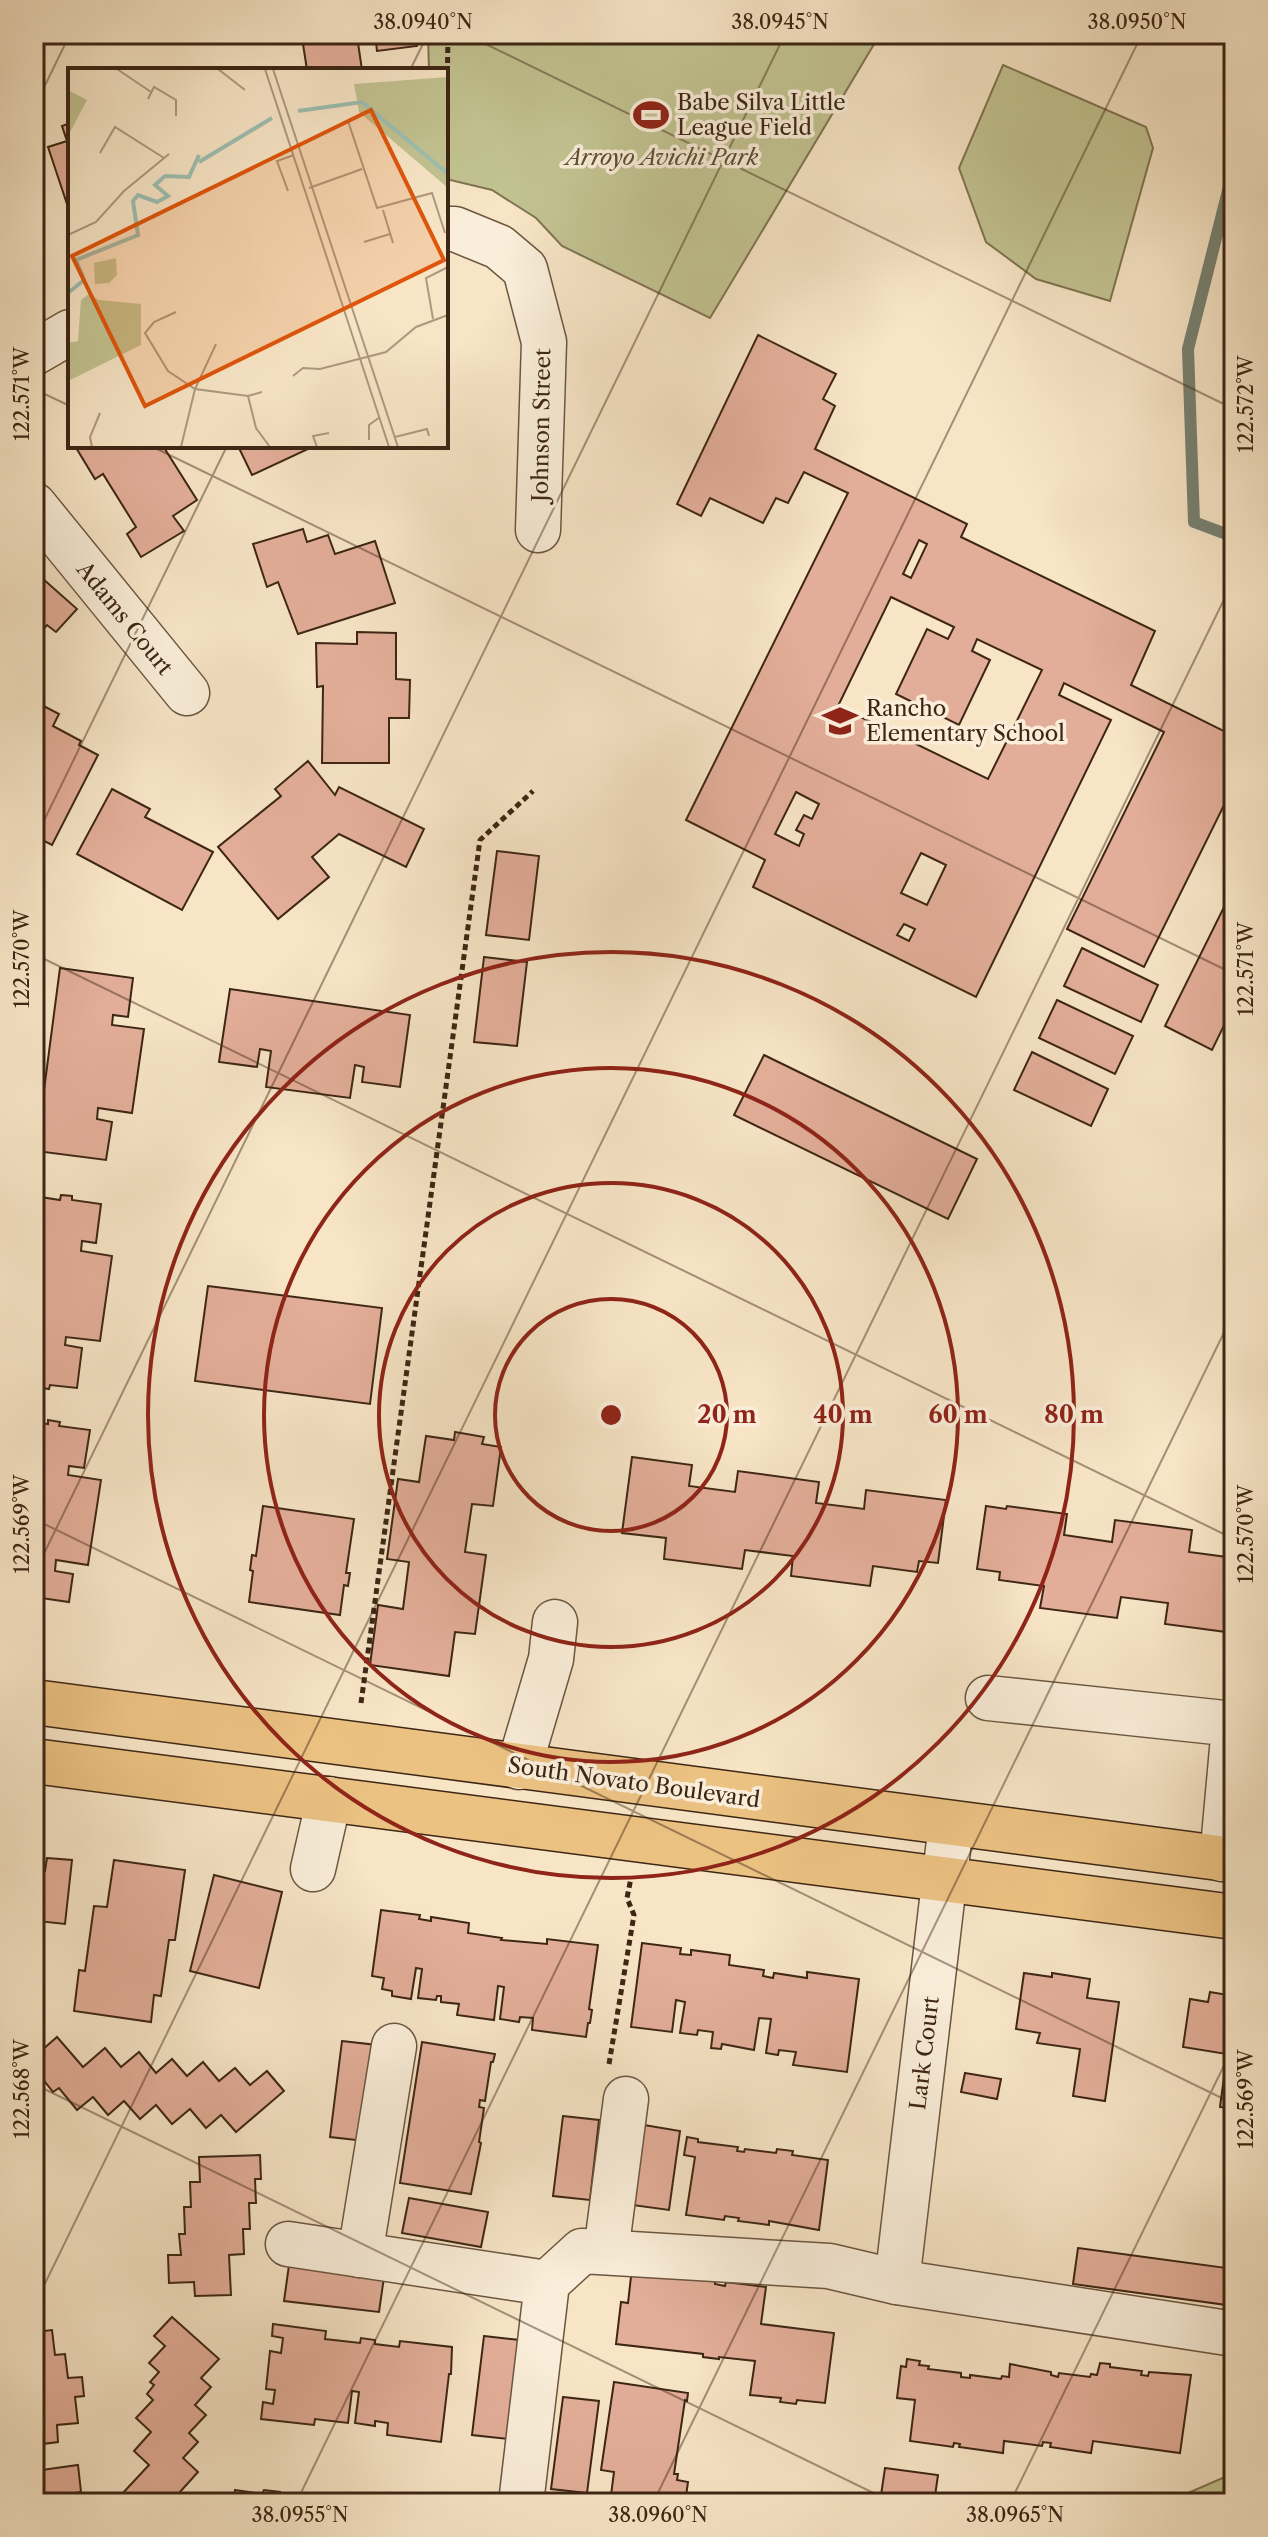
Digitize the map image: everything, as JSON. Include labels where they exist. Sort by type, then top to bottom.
[{"type":"main road","name":"South Novato Boulevard","points":[[34,1702],[1228,1860]]},
{"type":"main road","points":[[34,1761],[1234,1917]]},
{"type":"street","name":"Johnson Street","points":[[448,229],[499,247],[525,269],[544,342],[538,530]]},
{"type":"street","points":[[34,353],[68,333]]},
{"type":"street","name":"Adams Court","points":[[34,505],[187,693]]},
{"type":"street","points":[[519,1767],[551,1659],[555,1622]]},
{"type":"street","points":[[988,1698],[1234,1726],[1228,1860]]},
{"type":"street","points":[[313,1869],[329,1799]]},
{"type":"street","name":"Lark Court","points":[[897,2282],[951,1824]]},
{"type":"street","points":[[360,2255],[394,2046]]},
{"type":"street","points":[[606,2252],[626,2099]]},
{"type":"street","points":[[288,2244],[547,2283]]},
{"type":"street","points":[[521,2503],[547,2283],[582,2251],[829,2266],[897,2282],[1234,2334]]},
{"type":"path","points":[[447,68],[448,34]]},
{"type":"path","points":[[354,1745],[480,840],[533,791]]},
{"type":"path","points":[[626,2099],[607,2075],[634,1915],[627,1898],[640,1839]]},
{"type":"green space","name":"Arroyo Avichi Park","points":[[428,34],[887,34],[876,41],[710,318],[562,246],[536,218],[492,190],[448,179],[448,68],[429,68]]},
{"type":"green space","points":[[1003,65],[1146,127],[1153,148],[1110,301],[1036,279],[986,242],[959,168]]},
{"type":"green space","points":[[1234,2473],[1234,2503],[1165,2503]]},
{"type":"building","points":[[375,34],[415,34],[417,46],[377,51]]},
{"type":"building","points":[[357,36],[362,68],[307,68],[303,44]]},
{"type":"building","points":[[68,124],[68,207],[48,147],[67,141],[62,126]]},
{"type":"building","points":[[758,335],[836,374],[823,399],[835,406],[815,449],[967,524],[961,537],[1155,631],[1131,685],[1234,736],[1234,785],[1144,967],[1067,929],[1164,732],[1064,683],[1059,695],[1111,720],[976,997],[753,887],[765,860],[686,820],[848,493],[804,472],[788,503],[776,498],[763,523],[710,498],[701,516],[677,504]],"holes":[[[919,540],[927,544],[911,578],[903,574]],[[891,597],[954,627],[948,639],[927,629],[896,694],[959,725],[990,660],[972,651],[977,639],[1042,670],[988,779],[838,706]],[[796,792],[819,804],[812,819],[804,815],[796,830],[804,834],[799,846],[775,834]],[[921,853],[946,865],[927,905],[901,893]],[[904,924],[915,929],[909,941],[897,935]]]},
{"type":"building","points":[[76,448],[164,448],[197,500],[173,516],[184,531],[141,557],[127,534],[136,527],[103,474],[95,479]]},
{"type":"building","points":[[239,448],[308,448],[308,449],[252,475]]},
{"type":"building","points":[[303,529],[307,542],[328,535],[335,554],[375,541],[395,603],[298,634],[278,582],[267,587],[253,544]]},
{"type":"building","points":[[42,578],[77,609],[56,632],[47,625],[38,635],[34,632],[34,587]]},
{"type":"building","points":[[357,632],[396,633],[396,679],[410,680],[409,718],[389,718],[389,763],[322,763],[323,686],[317,687],[316,643],[357,644]]},
{"type":"building","points":[[34,701],[59,714],[53,726],[81,741],[79,745],[98,755],[52,845],[34,836]]},
{"type":"building","points":[[308,761],[335,795],[339,787],[424,829],[406,867],[339,834],[312,857],[329,877],[278,919],[218,847],[281,796],[275,789]]},
{"type":"building","points":[[112,789],[150,809],[145,817],[213,852],[182,910],[77,854]]},
{"type":"building","points":[[497,851],[539,856],[529,940],[486,935]]},
{"type":"building","points":[[1227,901],[1234,904],[1234,1005],[1212,1050],[1165,1026]]},
{"type":"building","points":[[1082,948],[1158,985],[1141,1022],[1064,986]]},
{"type":"building","points":[[484,957],[527,962],[517,1046],[474,1042]]},
{"type":"building","points":[[60,968],[133,978],[128,1017],[113,1015],[112,1025],[144,1029],[132,1113],[98,1108],[97,1119],[112,1122],[106,1160],[36,1151]]},
{"type":"building","points":[[230,989],[410,1015],[400,1087],[362,1082],[364,1067],[355,1065],[350,1098],[266,1087],[271,1051],[260,1049],[257,1067],[219,1062]]},
{"type":"building","points":[[1057,1000],[1133,1036],[1115,1074],[1039,1038]]},
{"type":"building","points":[[1032,1052],[1108,1089],[1091,1126],[1014,1090]]},
{"type":"building","points":[[764,1055],[977,1159],[948,1219],[734,1115]]},
{"type":"building","points":[[61,1195],[72,1196],[72,1200],[101,1204],[96,1243],[82,1241],[81,1251],[112,1256],[100,1341],[66,1337],[65,1345],[82,1348],[77,1388],[50,1385],[49,1389],[36,1387],[34,1381],[34,1196],[60,1200]]},
{"type":"building","points":[[208,1286],[382,1308],[370,1404],[195,1381]]},
{"type":"building","points":[[48,1420],[60,1422],[59,1426],[90,1430],[84,1468],[69,1466],[68,1475],[101,1480],[88,1565],[56,1560],[55,1571],[73,1574],[69,1602],[34,1597],[34,1422],[48,1424]]},
{"type":"building","points":[[455,1432],[484,1437],[482,1444],[501,1447],[493,1506],[472,1504],[465,1552],[486,1555],[475,1634],[455,1632],[449,1676],[370,1665],[378,1605],[403,1609],[409,1562],[387,1559],[398,1479],[419,1482],[426,1436],[454,1440]]},
{"type":"building","points":[[632,1457],[692,1465],[689,1486],[735,1492],[738,1471],[819,1482],[816,1503],[864,1509],[866,1490],[946,1500],[938,1563],[919,1561],[917,1572],[873,1566],[870,1586],[791,1576],[793,1556],[745,1550],[742,1569],[664,1559],[666,1538],[622,1533]]},
{"type":"building","points":[[263,1506],[354,1519],[346,1573],[350,1573],[348,1586],[344,1585],[340,1615],[249,1602],[252,1555],[256,1556]]},
{"type":"building","points":[[986,1506],[1067,1514],[1064,1535],[1112,1542],[1115,1520],[1192,1530],[1189,1552],[1234,1558],[1234,1633],[1165,1624],[1168,1603],[1121,1597],[1117,1618],[1040,1608],[1044,1586],[999,1580],[1000,1572],[977,1569]]},
{"type":"building","points":[[47,1858],[72,1860],[65,1924],[38,1921],[37,1934],[34,1933],[34,1870],[45,1871]]},
{"type":"building","points":[[114,1860],[185,1870],[175,1940],[169,1940],[161,1996],[154,1995],[151,2022],[74,2011],[79,1970],[85,1971],[94,1906],[107,1907]]},
{"type":"building","points":[[214,1875],[282,1892],[259,1988],[190,1971]]},
{"type":"building","points":[[381,1910],[420,1915],[419,1919],[431,1921],[431,1917],[469,1923],[468,1933],[501,1940],[547,1944],[547,1939],[598,1945],[589,2009],[592,2010],[586,2037],[532,2030],[533,2018],[520,2017],[519,2022],[500,2019],[504,1987],[498,1986],[494,2020],[457,2015],[459,2004],[441,2002],[441,1996],[437,1996],[436,2000],[418,1998],[422,1969],[416,1968],[411,1999],[392,1996],[392,1991],[382,1989],[384,1978],[372,1976]]},
{"type":"building","points":[[642,1943],[681,1948],[680,1954],[691,1955],[691,1950],[730,1955],[729,1965],[764,1970],[763,1976],[773,1978],[774,1973],[807,1978],[807,1972],[859,1979],[847,2072],[793,2065],[796,2052],[779,2050],[778,2055],[766,2053],[771,2019],[759,2018],[754,2050],[722,2044],[721,2049],[711,2048],[713,2032],[698,2030],[697,2035],[680,2033],[685,2002],[676,2000],[672,2032],[631,2027]]},
{"type":"building","points":[[1024,1973],[1052,1977],[1052,1973],[1090,1979],[1087,1998],[1119,2002],[1105,2101],[1073,2096],[1080,2049],[1037,2043],[1040,2033],[1016,2029]]},
{"type":"building","points":[[1210,1992],[1234,1996],[1234,2059],[1227,2058],[1227,2054],[1183,2047],[1190,1999],[1208,2002]]},
{"type":"building","points":[[57,2037],[83,2067],[105,2048],[121,2067],[139,2052],[156,2073],[172,2059],[187,2076],[203,2062],[219,2081],[235,2068],[250,2085],[267,2071],[284,2091],[236,2132],[221,2115],[206,2128],[190,2109],[172,2124],[156,2105],[140,2119],[124,2101],[108,2115],[93,2097],[77,2110],[59,2088],[53,2092],[45,2082],[34,2092],[34,2057]]},
{"type":"building","points":[[342,2041],[377,2045],[365,2141],[330,2137]]},
{"type":"building","points":[[422,2042],[495,2054],[485,2101],[480,2100],[479,2107],[484,2108],[481,2143],[471,2194],[400,2183]]},
{"type":"building","points":[[965,2073],[1001,2079],[997,2099],[961,2092]]},
{"type":"building","points":[[1224,2077],[1234,2079],[1234,2109],[1220,2107]]},
{"type":"building","points":[[563,2116],[599,2120],[590,2200],[553,2196]]},
{"type":"building","points":[[644,2125],[680,2131],[669,2210],[632,2205]]},
{"type":"building","points":[[687,2137],[698,2139],[698,2142],[738,2147],[737,2151],[744,2152],[745,2149],[776,2153],[777,2149],[793,2151],[792,2155],[828,2160],[819,2230],[769,2221],[769,2225],[738,2221],[739,2218],[725,2216],[724,2220],[686,2215],[695,2157],[684,2155]]},
{"type":"building","points":[[260,2155],[261,2179],[255,2179],[256,2203],[249,2203],[250,2229],[243,2229],[244,2254],[229,2255],[231,2295],[195,2296],[194,2282],[169,2283],[168,2255],[181,2255],[179,2234],[185,2234],[184,2207],[191,2207],[190,2182],[200,2182],[199,2157]]},
{"type":"building","points":[[409,2198],[488,2212],[481,2247],[402,2233]]},
{"type":"building","points":[[1078,2248],[1234,2269],[1234,2306],[1073,2284]]},
{"type":"building","points":[[39,2255],[42,2281],[34,2282],[34,2256]]},
{"type":"building","points":[[289,2265],[384,2277],[379,2312],[284,2301]]},
{"type":"building","points":[[632,2268],[715,2280],[715,2284],[725,2286],[726,2282],[766,2287],[761,2324],[834,2333],[825,2403],[797,2400],[796,2404],[780,2402],[781,2398],[750,2395],[755,2361],[616,2344],[621,2302],[628,2303]]},
{"type":"building","points":[[42,2305],[44,2331],[52,2330],[55,2355],[65,2354],[68,2378],[82,2377],[84,2396],[75,2397],[78,2423],[57,2425],[58,2442],[34,2445],[34,2306]]},
{"type":"building","points":[[172,2317],[219,2359],[201,2378],[211,2387],[195,2405],[206,2415],[189,2433],[198,2442],[183,2458],[198,2472],[170,2503],[130,2503],[121,2495],[149,2465],[134,2451],[151,2432],[136,2418],[153,2400],[147,2394],[154,2385],[150,2382],[159,2372],[149,2363],[165,2346],[154,2336]]},
{"type":"building","points":[[273,2324],[326,2331],[325,2339],[360,2343],[361,2338],[375,2340],[375,2344],[399,2347],[400,2341],[452,2347],[441,2442],[387,2435],[388,2423],[375,2421],[375,2426],[355,2423],[359,2392],[352,2391],[348,2423],[315,2419],[314,2425],[261,2419],[263,2402],[273,2404],[275,2390],[266,2389],[270,2351],[281,2353],[283,2338],[272,2336]]},
{"type":"building","points":[[484,2336],[520,2340],[508,2439],[472,2435]]},
{"type":"building","points":[[907,2359],[920,2361],[919,2365],[929,2366],[928,2369],[961,2373],[961,2377],[970,2378],[970,2375],[1001,2379],[1002,2376],[1009,2377],[1010,2364],[1051,2372],[1051,2375],[1058,2377],[1059,2373],[1097,2375],[1100,2363],[1142,2371],[1141,2375],[1148,2376],[1149,2372],[1191,2375],[1180,2453],[1093,2441],[1091,2453],[1050,2447],[1051,2443],[1043,2442],[1042,2446],[1004,2441],[1003,2453],[959,2447],[960,2444],[954,2443],[953,2447],[910,2441],[915,2400],[897,2398],[901,2366],[906,2367]]},
{"type":"building","points":[[614,2382],[688,2393],[674,2474],[678,2474],[677,2480],[688,2482],[685,2503],[610,2503],[614,2472],[601,2470]]},
{"type":"building","points":[[563,2397],[599,2401],[587,2493],[551,2489]]},
{"type":"building","points":[[78,2465],[81,2492],[74,2493],[76,2503],[34,2503],[34,2471]]},
{"type":"building","points":[[885,2468],[938,2475],[934,2503],[880,2502]]},
{"type":"building","points":[[235,2490],[262,2494],[264,2490],[280,2492],[280,2497],[327,2503],[233,2503]]},
{"type":"waterway","points":[[1231,34],[1234,67]]},
{"type":"waterway","points":[[1234,167],[1188,349],[1194,522],[1234,537]]},
{"type":"place","name":"Babe Silva Little League Field","points":[[651,115]]},
{"type":"place","name":"Rancho Elementary School","points":[[840,721]]}]
